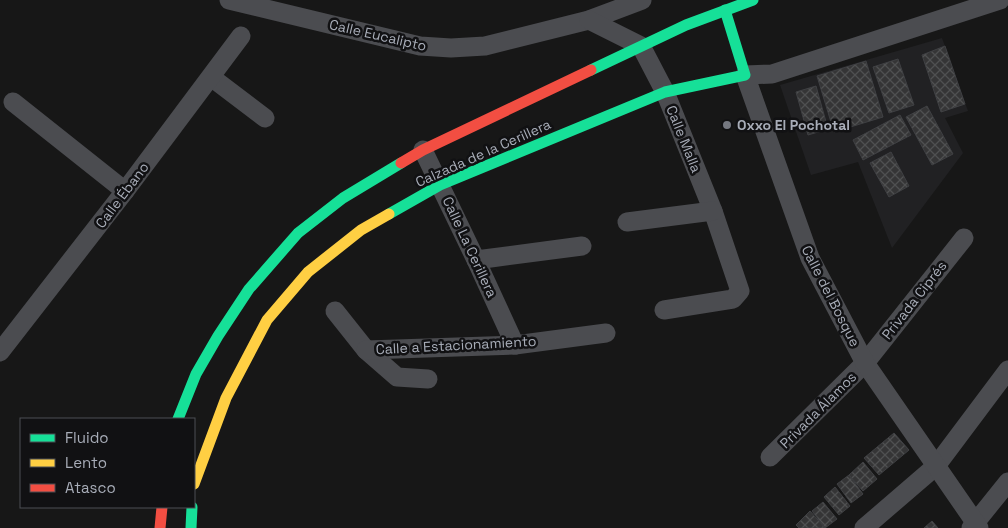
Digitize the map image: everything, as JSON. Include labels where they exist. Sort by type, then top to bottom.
[{"type":"street","name":"Calle Eucalipto","points":[[229,0],[249,2],[420,46],[451,48],[485,46],[589,20],[642,0]]},
{"type":"street","name":"Calzada de la Cerillera","points":[[178,418],[196,374],[249,289],[298,233],[343,198],[423,150],[686,25],[753,0]]},
{"type":"street","points":[[745,75],[772,74],[1000,0]]},
{"type":"street","name":"Calle del Bosque","points":[[725,10],[745,75],[810,258],[865,363],[936,466],[975,527]]},
{"type":"street","points":[[589,20],[641,46]]},
{"type":"street","name":"Calle Ébano","points":[[0,352],[241,36]]},
{"type":"street","name":"Calle Malla","points":[[641,46],[665,92],[713,212],[740,291],[733,300],[664,310]]},
{"type":"street","name":"Calzada de la Cerillera","points":[[195,481],[226,398],[267,320],[308,272],[361,230],[440,185],[665,92],[745,75]]},
{"type":"street","points":[[210,77],[265,118]]},
{"type":"street","points":[[13,102],[125,190]]},
{"type":"street","name":"Calle La Cerillera","points":[[423,150],[515,345]]},
{"type":"street","points":[[627,222],[713,212]]},
{"type":"street","name":"Privada Ciprés","points":[[865,363],[964,238]]},
{"type":"street","points":[[476,260],[582,246]]},
{"type":"street","name":"Calle a Estacionamiento","points":[[335,311],[366,350],[397,378],[428,379]]},
{"type":"street","name":"Calle a Estacionamiento","points":[[366,350],[515,345],[606,333]]},
{"type":"street","name":"Privada Álamos","points":[[770,456],[865,363]]},
{"type":"street","points":[[864,528],[936,466],[1008,370]]},
{"type":"street","points":[[975,527],[1008,482]]},
{"type":"street","points":[[160,528],[162,508]]},
{"type":"street","points":[[191,528],[192,508]]},
{"type":"shaded area","points":[[942,38],[968,111],[945,118],[963,153],[892,248],[858,162],[811,175],[780,85]]},
{"type":"building","points":[[945,46],[965,104],[941,112],[922,55]]},
{"type":"building","points":[[898,59],[914,105],[889,113],[873,67]]},
{"type":"building","points":[[866,61],[883,117],[834,132],[817,76]]},
{"type":"building","points":[[816,86],[828,129],[808,135],[796,92]]},
{"type":"building","points":[[927,106],[953,154],[932,165],[906,117]]},
{"type":"building","points":[[900,115],[911,135],[863,160],[853,140]]},
{"type":"building","points":[[891,152],[909,186],[889,197],[870,163]]},
{"type":"building","points":[[894,433],[909,450],[879,475],[864,458]]},
{"type":"building","points":[[863,462],[877,479],[863,491],[849,475]]},
{"type":"building","points":[[849,475],[863,494],[851,503],[837,484]]},
{"type":"building","points":[[835,487],[850,506],[839,515],[824,497]]},
{"type":"building","points":[[823,502],[837,519],[825,528],[812,511]]},
{"type":"building","points":[[810,511],[825,528],[799,528],[796,525]]},
{"type":"building","points":[[932,521],[938,528],[924,528]]},
{"type":"traffic: fast","points":[[591,70],[686,25],[753,0]]},
{"type":"traffic: fast","points":[[389,214],[440,185],[665,92],[745,75],[725,10]]},
{"type":"traffic: fast","points":[[178,418],[196,374],[249,289],[298,233],[343,198],[401,163]]},
{"type":"traffic: fast","points":[[191,528],[192,508]]},
{"type":"traffic: slow","points":[[195,481],[226,398],[267,320],[308,272],[361,230],[389,214]]},
{"type":"traffic: jam","points":[[401,163],[423,150],[591,70]]},
{"type":"traffic: jam","points":[[160,528],[162,508]]},
{"type":"place","name":"Oxxo El Pochotal","points":[[727,125]]}]
